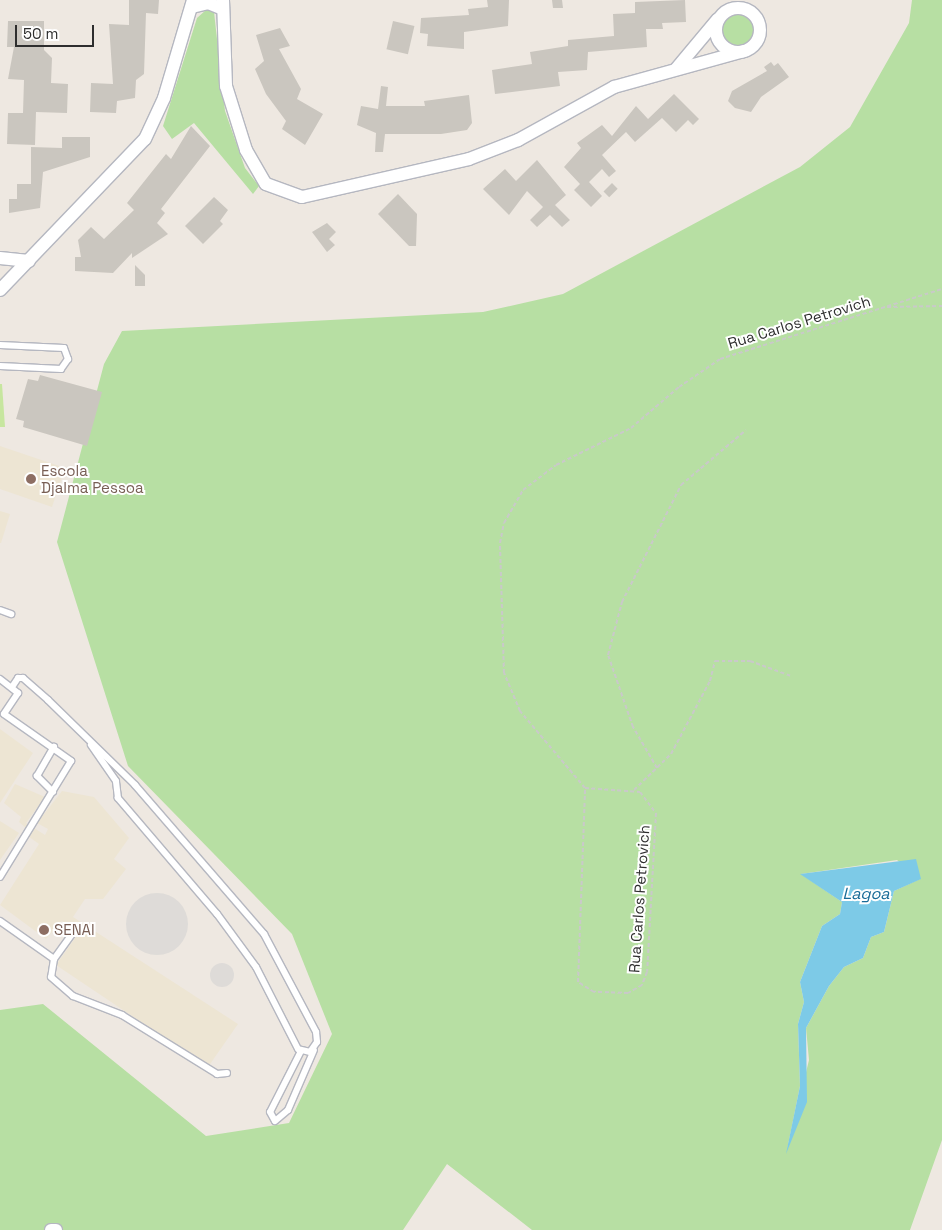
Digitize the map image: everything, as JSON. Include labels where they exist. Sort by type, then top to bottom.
[{"type":"street","points":[[0,290],[145,139],[164,98],[193,3],[223,5],[226,86],[246,150],[266,184],[302,197],[470,159],[518,140],[614,87],[744,51],[759,37],[755,16],[736,8],[718,18],[676,69]]},
{"type":"street","points":[[718,18],[715,31],[720,44],[731,51],[744,51]]},
{"type":"street","points":[[0,258],[30,260]]},
{"type":"street","points":[[51,1230],[56,1230]]},
{"type":"lane","points":[[0,345],[64,348],[68,359],[61,369],[0,366]]},
{"type":"lane","points":[[0,610],[11,614]]},
{"type":"lane","points":[[12,688],[18,678],[23,678],[135,785],[264,934],[290,976],[317,1042],[288,1110],[275,1121],[270,1112],[301,1051]]},
{"type":"lane","points":[[0,679],[12,688],[18,696],[4,714],[54,747],[71,761],[0,877]]},
{"type":"lane","points":[[91,745],[116,781],[121,802],[200,892],[256,967],[301,1051]]},
{"type":"lane","points":[[52,792],[37,776],[54,747]]},
{"type":"lane","points":[[0,921],[54,959]]},
{"type":"lane","points":[[72,933],[54,959],[51,977],[73,996],[122,1015],[217,1074],[227,1073]]},
{"type":"lane","points":[[301,1051],[310,1052],[317,1042]]},
{"type":"path","name":"Rua Carlos Petrovich","points":[[634,790],[647,796],[656,813],[647,972],[636,990],[619,994],[588,990],[576,977],[585,788],[520,711],[504,673],[499,561],[504,523],[513,505],[538,476],[631,428],[679,386],[720,359],[942,289]]},
{"type":"path","name":"Rua Carlos Petrovich","points":[[885,308],[942,306]]},
{"type":"path","points":[[658,768],[633,727],[608,655],[622,602],[681,485],[746,430]]},
{"type":"path","points":[[585,788],[634,790],[658,768],[672,754],[693,716],[715,661],[750,662],[791,676]]},
{"type":"shaded area","name":"Escola Djalma Pessoa","points":[[0,446],[65,468],[52,507],[0,489]]},
{"type":"shaded area","points":[[0,511],[10,514],[1,543],[0,543]]},
{"type":"shaded area","points":[[0,729],[33,753],[0,803]]},
{"type":"shaded area","name":"SENAI","points":[[15,784],[45,797],[26,823],[45,835],[48,829],[37,823],[62,791],[94,797],[129,838],[114,859],[126,869],[103,899],[85,899],[73,917],[238,1024],[208,1067],[56,965],[78,934],[70,927],[62,921],[46,939],[0,905],[39,844],[25,834],[27,829],[19,822],[21,817],[4,803]]},
{"type":"shaded area","points":[[0,821],[19,833],[0,860]]},
{"type":"shaded area","points":[[157,893],[174,898],[179,902],[183,907],[188,924],[183,941],[179,946],[174,950],[157,955],[140,950],[135,946],[131,941],[126,924],[131,907],[135,902],[140,898]]},
{"type":"shaded area","points":[[222,963],[231,966],[234,975],[231,984],[222,987],[213,984],[210,975],[213,966]]},
{"type":"green space","points":[[912,0],[942,0],[942,1140],[910,1230],[532,1230],[447,1164],[403,1230],[0,1230],[0,1010],[43,1004],[206,1136],[289,1123],[332,1034],[292,934],[128,766],[57,542],[104,364],[122,331],[483,312],[563,294],[800,167],[850,127],[909,23]],"holes":[[[897,860],[920,879],[894,891],[884,932],[871,937],[863,958],[844,967],[829,986],[806,1028],[809,1060],[787,1150],[800,1086],[798,1024],[804,1002],[800,982],[822,926],[840,914],[842,902],[801,874]]]},
{"type":"green space","points":[[206,10],[214,12],[225,111],[245,168],[259,186],[253,194],[194,123],[172,139],[163,126],[197,18]]},
{"type":"green space","points":[[738,14],[744,15],[749,19],[753,24],[753,36],[749,41],[744,45],[738,46],[732,45],[727,41],[723,36],[722,30],[723,24],[727,19],[732,15]]},
{"type":"green space","points":[[0,384],[2,384],[5,427],[0,427]]},
{"type":"water","name":"Lagoa","points":[[916,859],[921,879],[894,891],[884,932],[871,937],[863,958],[844,967],[829,986],[806,1028],[807,1102],[786,1154],[800,1086],[798,1024],[804,1002],[800,982],[822,926],[840,914],[842,902],[800,874]]},
{"type":"building","points":[[129,0],[159,0],[158,14],[146,13],[144,74],[136,80],[135,98],[117,101],[116,113],[90,112],[91,83],[113,84],[109,24],[129,25]]},
{"type":"building","points":[[487,0],[509,0],[508,26],[464,32],[464,49],[427,46],[428,34],[420,33],[421,18],[469,15],[468,9],[488,7]]},
{"type":"building","points":[[552,0],[562,0],[563,8],[553,8]]},
{"type":"building","points":[[685,0],[686,22],[662,23],[663,29],[646,29],[647,47],[588,52],[587,70],[558,72],[560,86],[495,94],[492,70],[532,64],[530,52],[568,46],[568,40],[614,36],[613,14],[635,13],[635,2]]},
{"type":"building","points":[[8,21],[44,21],[44,50],[52,58],[51,83],[68,84],[67,113],[36,112],[35,145],[7,144],[8,113],[23,113],[24,80],[8,79],[14,47],[7,47]]},
{"type":"building","points":[[393,21],[414,26],[408,54],[386,49]]},
{"type":"building","points":[[280,28],[290,46],[279,49],[301,89],[297,99],[323,114],[305,145],[282,129],[286,121],[266,94],[255,69],[264,61],[256,35]]},
{"type":"building","points":[[771,62],[774,66],[778,63],[789,77],[761,97],[751,112],[735,108],[728,101],[732,91],[767,71],[764,67]]},
{"type":"building","points":[[381,86],[388,87],[386,106],[425,106],[424,101],[469,95],[472,123],[467,130],[441,134],[385,134],[383,152],[375,152],[376,133],[357,125],[361,106],[378,109]]},
{"type":"building","points":[[674,94],[699,119],[693,125],[688,120],[676,132],[662,118],[635,142],[626,132],[602,155],[616,171],[609,177],[602,169],[589,182],[602,196],[591,207],[574,190],[580,184],[564,167],[581,148],[577,143],[602,125],[612,136],[636,106],[648,119]]},
{"type":"building","points":[[191,126],[210,146],[161,209],[165,213],[157,223],[168,234],[132,258],[132,253],[113,273],[75,271],[75,257],[81,257],[78,240],[91,227],[104,239],[134,210],[127,203],[166,154],[171,159]]},
{"type":"building","points":[[62,137],[90,137],[90,157],[43,172],[40,208],[9,213],[9,199],[17,199],[17,184],[31,184],[31,147],[62,148]]},
{"type":"building","points":[[537,160],[566,195],[555,205],[570,220],[562,227],[550,215],[537,227],[530,220],[543,207],[527,191],[509,215],[483,189],[505,169],[516,181]]},
{"type":"building","points":[[612,183],[618,189],[609,197],[604,191]]},
{"type":"building","points":[[398,194],[417,214],[416,246],[409,246],[378,214]]},
{"type":"building","points":[[214,197],[228,210],[220,221],[223,224],[203,244],[185,226]]},
{"type":"building","points":[[327,223],[336,232],[329,239],[335,245],[327,252],[312,232]]},
{"type":"building","points":[[135,265],[145,275],[145,286],[135,286]]},
{"type":"building","points":[[40,375],[102,392],[87,446],[23,427],[24,421],[16,419],[28,379],[38,381]]},
{"type":"place","name":"Escola Djalma Pessoa","points":[[31,479]]},
{"type":"place","name":"SENAI","points":[[44,930]]}]
